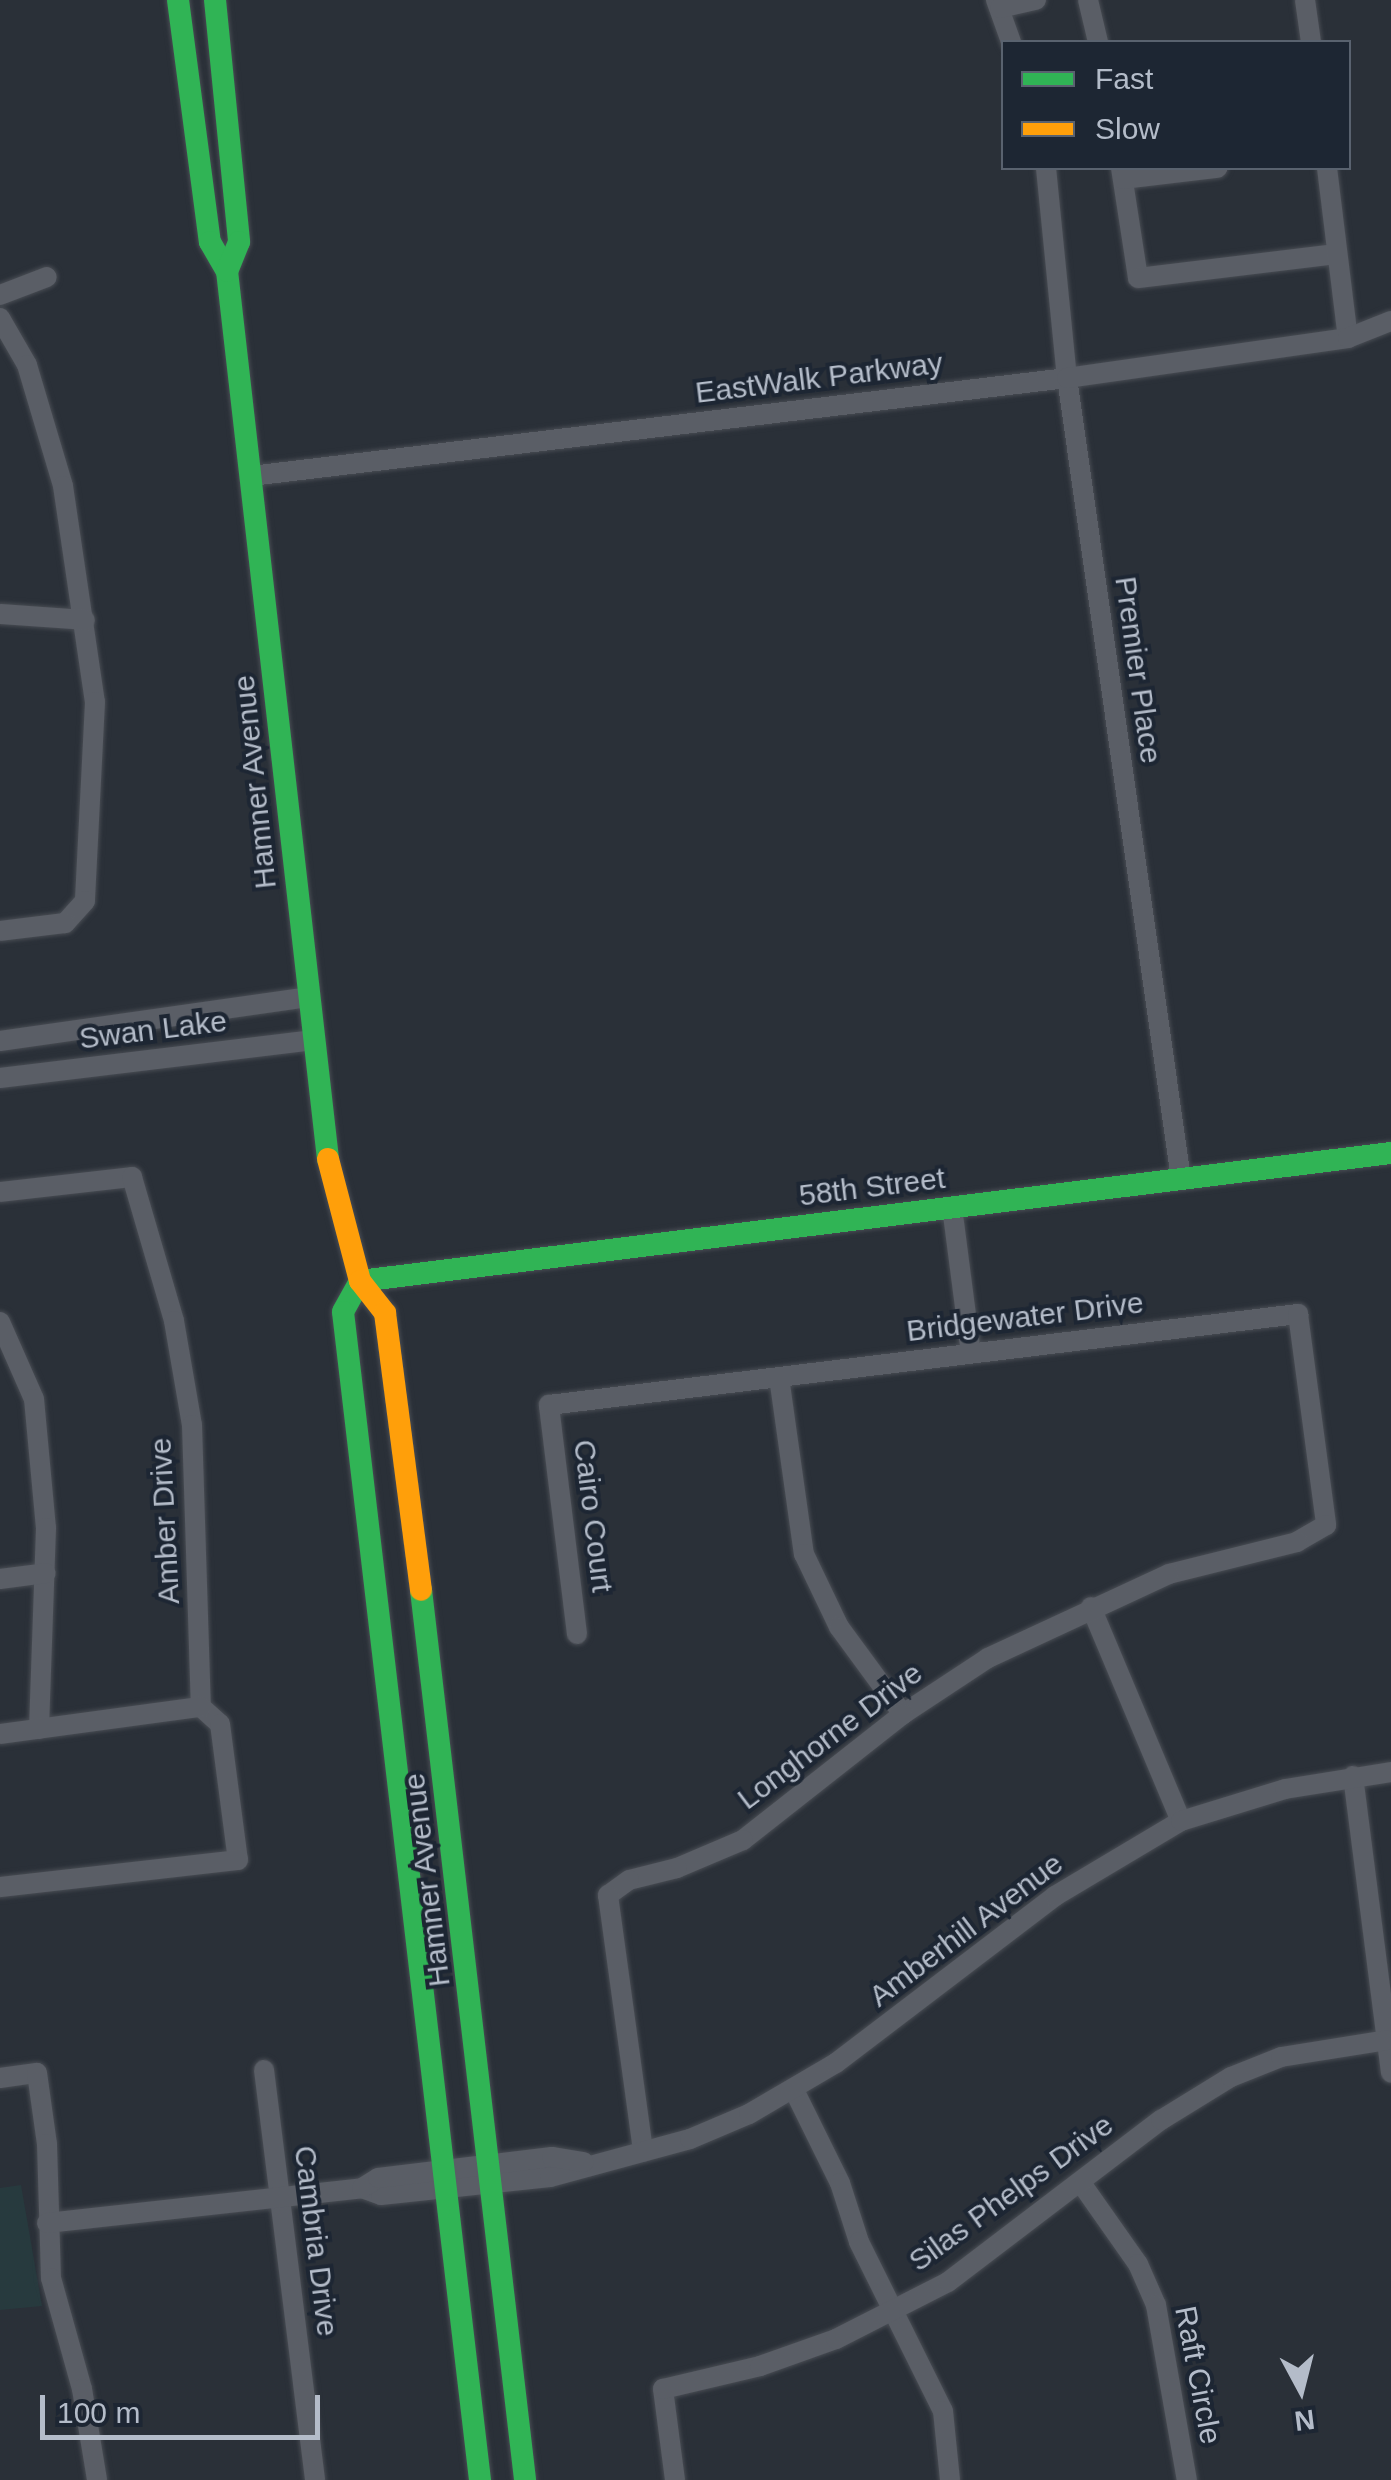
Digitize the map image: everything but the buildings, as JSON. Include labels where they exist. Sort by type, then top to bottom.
[{"type":"main road","name":"Hamner Avenue","points":[[178,0],[210,242],[227,272],[331,1184],[360,1281],[385,1313],[525,2480]]},
{"type":"main road","name":"Hamner Avenue","points":[[215,0],[240,242],[227,272]]},
{"type":"main road","points":[[185,48],[205,69],[219,184],[236,211]]},
{"type":"main road","name":"58th Street","points":[[360,1281],[1391,1152]]},
{"type":"main road","name":"Hamner Avenue","points":[[360,1281],[344,1312],[448,2179],[480,2480]]},
{"type":"street","points":[[1010,40],[998,4],[1036,0]]},
{"type":"street","points":[[1088,0],[1098,40]]},
{"type":"street","points":[[1305,0],[1311,40]]},
{"type":"street","name":"Premier Place","points":[[1046,170],[1066,378],[1181,1179]]},
{"type":"street","points":[[1185,170],[1122,174],[1138,278],[1338,254]]},
{"type":"street","points":[[1327,170],[1348,338]]},
{"type":"street","points":[[0,295],[47,277]]},
{"type":"street","points":[[0,318],[27,365],[63,486],[95,702],[84,901],[65,923],[0,930]]},
{"type":"street","name":"EastWalk Parkway","points":[[251,476],[1066,378],[1348,338],[1391,321]]},
{"type":"street","points":[[0,614],[85,620]]},
{"type":"street","name":"Swan Lake","points":[[0,1041],[308,997]]},
{"type":"street","name":"Swan Lake","points":[[0,1078],[314,1040]]},
{"type":"street","name":"Amber Drive","points":[[0,1192],[132,1177],[174,1321],[192,1425],[201,1707],[220,1724],[238,1860],[0,1887]]},
{"type":"street","points":[[952,1207],[971,1353]]},
{"type":"street","name":"Bridgewater Drive","points":[[548,1405],[1298,1314],[1326,1525]]},
{"type":"street","points":[[0,1322],[34,1399],[46,1573],[39,1728]]},
{"type":"street","points":[[779,1377],[804,1554],[838,1626],[904,1714]]},
{"type":"street","name":"Cairo Court","points":[[548,1405],[577,1634]]},
{"type":"street","name":"Longhorne Drive","points":[[643,2152],[608,1895],[629,1880],[678,1868],[743,1840],[904,1714],[988,1658],[1169,1574],[1296,1542],[1326,1525]]},
{"type":"street","points":[[0,1579],[46,1573]]},
{"type":"street","points":[[1091,1608],[1180,1820]]},
{"type":"street","points":[[0,1734],[201,1707]]},
{"type":"street","name":"Amberhill Avenue","points":[[47,2223],[362,2188],[378,2178],[448,2179],[490,2174],[550,2177],[586,2163],[643,2152],[794,2090],[1055,1896],[1180,1820],[1353,1776],[1391,1772]]},
{"type":"street","points":[[1353,1776],[1391,2074]]},
{"type":"street","name":"Silas Phelps Drive","points":[[675,2480],[663,2389],[760,2366],[948,2282],[1231,2077],[1281,2057],[1387,2040]]},
{"type":"street","name":"Cambria Drive","points":[[264,2070],[315,2480]]},
{"type":"street","points":[[0,2078],[37,2073],[47,2144],[50,2278],[82,2389],[97,2480]]},
{"type":"street","points":[[794,2090],[943,2411],[950,2480]]},
{"type":"street","name":"Raft Circle","points":[[1080,2183],[1138,2264],[1156,2305],[1187,2480]]},
{"type":"green space","points":[[21,2185],[42,2306],[0,2310],[0,2188]]},
{"type":"traffic: fast","points":[[178,0],[210,242],[227,271],[328,1159]]},
{"type":"traffic: fast","points":[[215,0],[239,242],[227,271]]},
{"type":"traffic: fast","points":[[360,1281],[1391,1153]]},
{"type":"traffic: fast","points":[[360,1281],[343,1312],[480,2480]]},
{"type":"traffic: fast","points":[[421,1590],[525,2480]]},
{"type":"traffic: slow","points":[[328,1159],[360,1281],[385,1313],[421,1590]]}]
